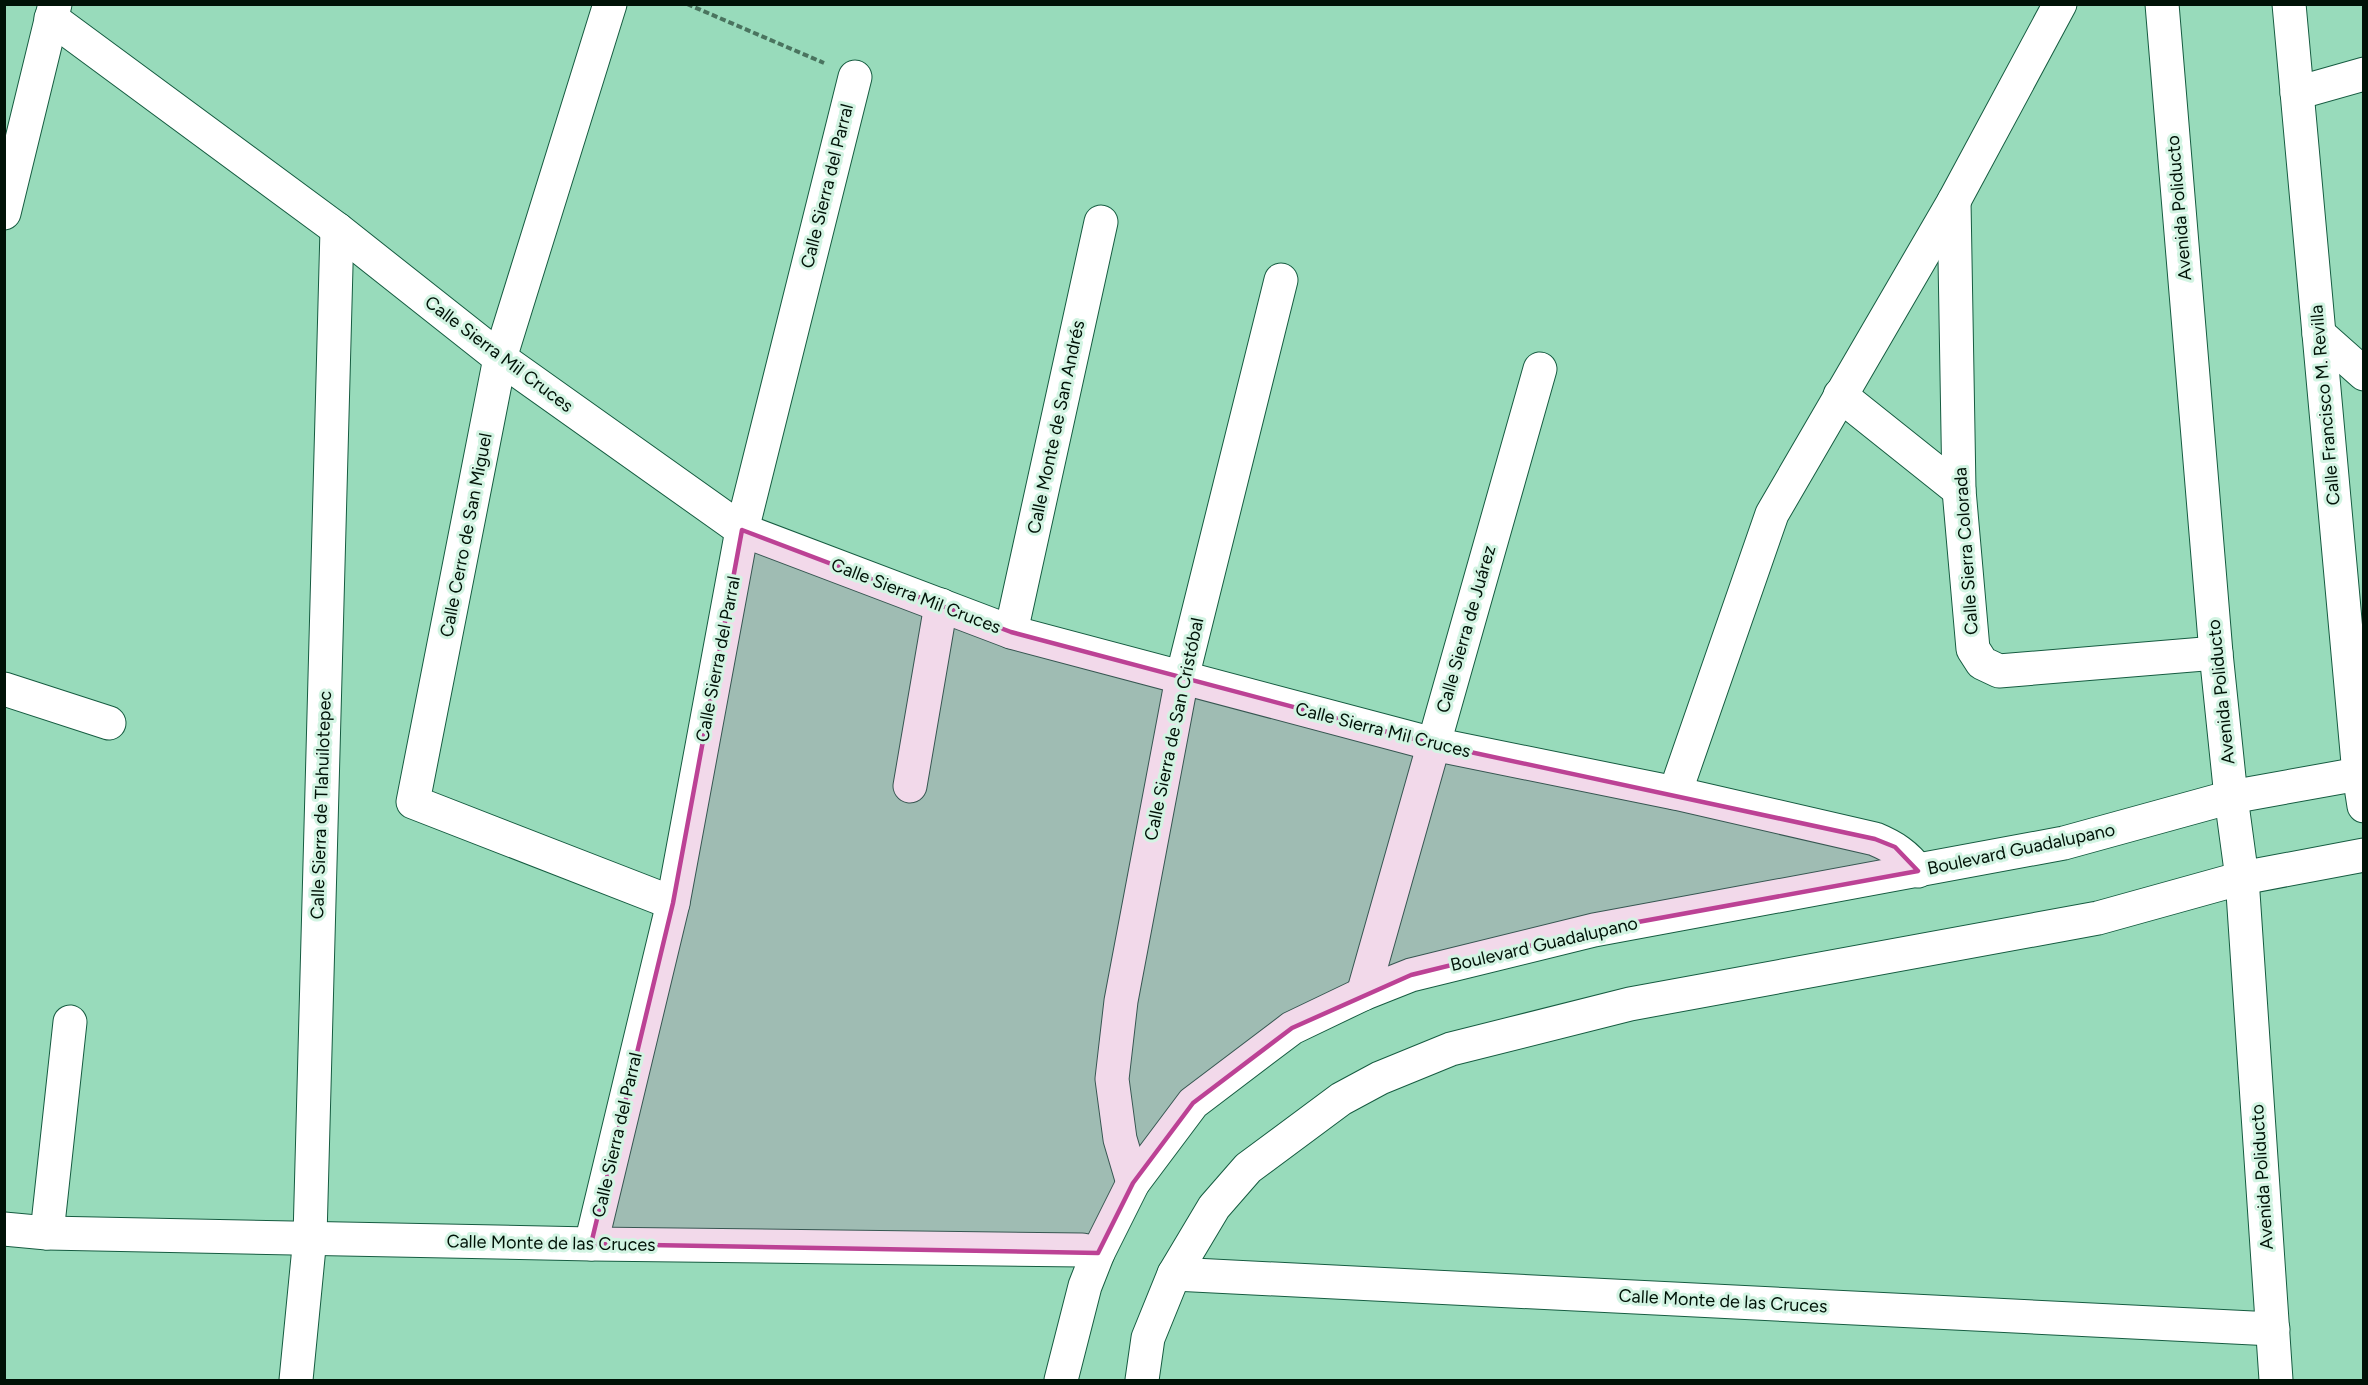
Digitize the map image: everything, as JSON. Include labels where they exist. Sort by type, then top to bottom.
[{"type":"street","name":"Calle Cerro de San Miguel","points":[[610,4],[500,358],[413,802],[673,903]]},
{"type":"street","name":"Calle Sierra Colorada","points":[[1675,794],[1772,514],[1954,201],[2060,4]]},
{"type":"street","name":"Avenida Poliducto","points":[[2162,4],[2216,653],[2242,878],[2276,1380]]},
{"type":"street","name":"Calle Francisco M. Revilla","points":[[2289,4],[2364,806]]},
{"type":"street","name":"Calle Sierra Mil Cruces","points":[[53,11],[337,229],[500,358],[742,530],[1011,632],[1433,744],[1675,794],[1875,839],[1895,848],[1910,860],[1918,871]]},
{"type":"street","points":[[4,213],[53,11]]},
{"type":"street","points":[[2297,93],[2364,74]]},
{"type":"street","name":"Calle Sierra del Parral","points":[[591,1244],[673,903],[742,530],[855,77]]},
{"type":"street","name":"Calle Sierra Colorada","points":[[1954,201],[1959,490],[1973,649],[1982,663],[1999,671],[2216,653]]},
{"type":"street","name":"Calle Monte de San Andrés","points":[[1011,632],[1101,222]]},
{"type":"street","name":"Calle Sierra de Tlahuilotepec","points":[[296,1380],[310,1237],[337,229]]},
{"type":"street","name":"Calle Sierra de San Cristóbal","points":[[1133,1183],[1120,1138],[1112,1079],[1120,1001],[1182,678],[1281,280]]},
{"type":"street","points":[[2319,334],[2364,374]]},
{"type":"street","name":"Calle Sierra de Juárez","points":[[1363,994],[1540,369]]},
{"type":"street","points":[[1840,395],[1959,490]]},
{"type":"street","points":[[910,786],[941,605]]},
{"type":"street","points":[[4,689],[109,723]]},
{"type":"street","name":"Boulevard Guadalupano","points":[[1061,1380],[1085,1286],[1098,1253],[1133,1183],[1193,1102],[1292,1028],[1363,994],[1411,975],[1594,930],[2064,843],[2231,797],[2361,773]]},
{"type":"street","points":[[1142,1380],[1148,1338],[1174,1274],[1214,1207],[1248,1168],[1341,1099],[1380,1078],[1451,1048],[1630,1004],[2098,918],[2242,878],[2364,855]]},
{"type":"street","points":[[47,1233],[70,1022]]},
{"type":"street","name":"Calle Monte de las Cruces","points":[[4,1230],[47,1233],[591,1244],[1082,1250],[1098,1253]]},
{"type":"street","name":"Calle Monte de las Cruces","points":[[1174,1274],[2273,1329]]},
{"type":"path","points":[[687,4],[855,77]]},
{"type":"highlighted area","points":[[742,530],[1011,632],[1433,744],[1875,839],[1895,847],[1918,871],[1594,930],[1411,975],[1292,1028],[1193,1103],[1133,1183],[1098,1253],[591,1244],[673,903]]}]
